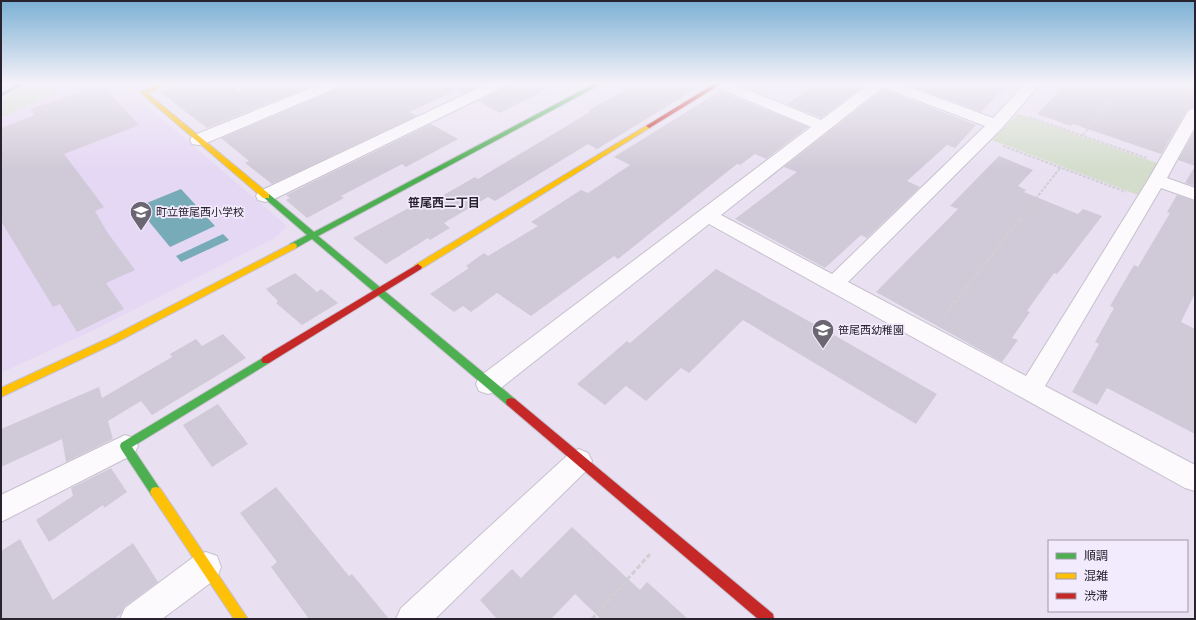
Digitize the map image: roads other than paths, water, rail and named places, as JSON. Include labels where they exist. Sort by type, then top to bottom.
[{"type":"street","points":[[167,113],[768,619]]},
{"type":"street","points":[[198,140],[263,113]]},
{"type":"street","points":[[264,196],[438,113]]},
{"type":"street","points":[[1,393],[44,374],[313,237],[544,113]]},
{"type":"street","points":[[1,509],[125,446],[671,113]]},
{"type":"street","points":[[792,113],[823,126]]},
{"type":"street","points":[[488,384],[840,113]]},
{"type":"street","points":[[964,113],[996,125]]},
{"type":"street","points":[[833,285],[1007,113]]},
{"type":"street","points":[[1030,390],[1157,180],[1195,113]]},
{"type":"street","points":[[1157,180],[1195,194]]},
{"type":"street","points":[[708,216],[833,285],[1195,479]]},
{"type":"street","points":[[125,446],[242,619]]},
{"type":"street","points":[[412,619],[579,460]]},
{"type":"street","points":[[136,619],[206,567]]},
{"type":"water","points":[[181,189],[215,226],[170,247],[137,207]]},
{"type":"water","points":[[223,234],[229,240],[181,262],[176,256]]},
{"type":"place","name":"町立笹尾西小学校","points":[[141,232]]},
{"type":"place","name":"笹尾西幼稚園","points":[[823,350]]},
{"type":"district","name":"笹尾西二丁目","points":[[444,203]]}]
